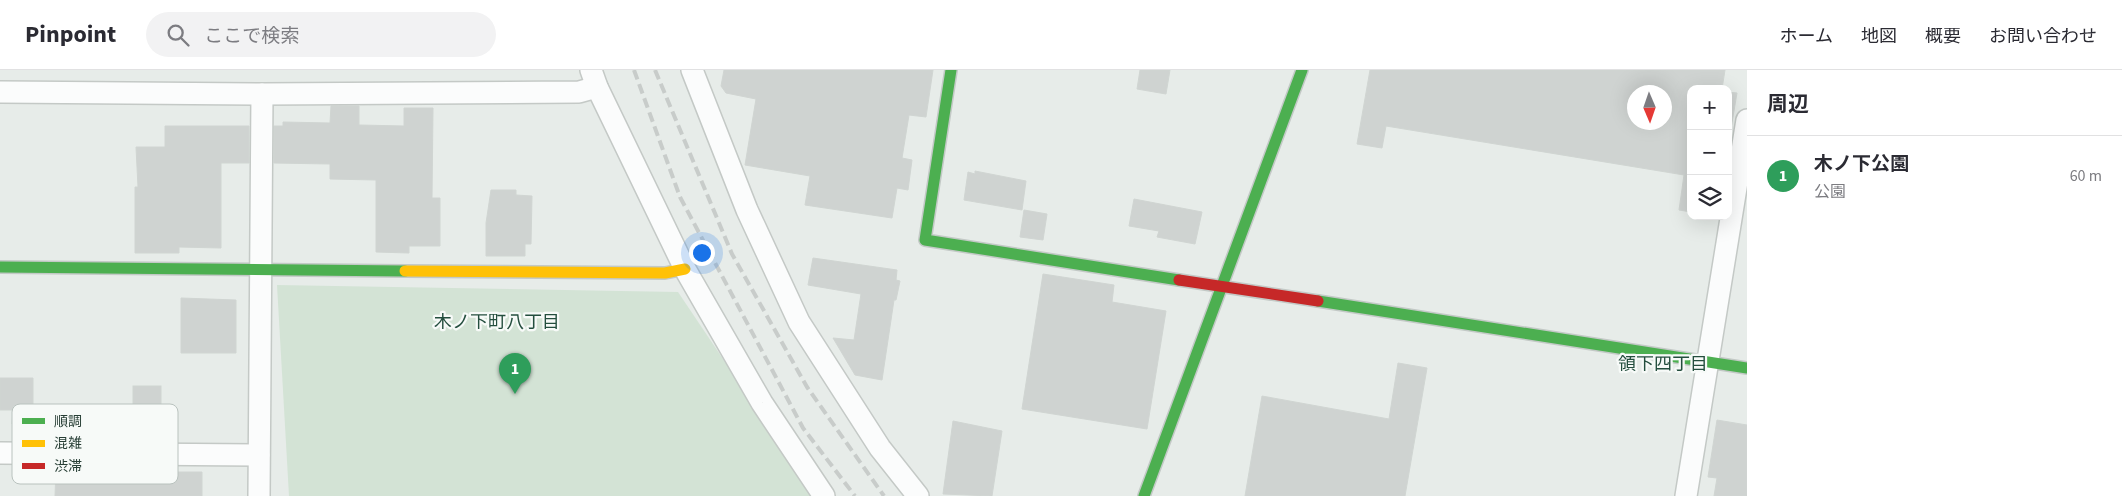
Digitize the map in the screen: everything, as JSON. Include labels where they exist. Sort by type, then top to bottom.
[{"type":"street","points":[[692,70],[747,210],[799,322],[880,448],[918,496]]},
{"type":"street","points":[[952,70],[925,240],[1747,368]]},
{"type":"street","points":[[1144,496],[1302,70]]},
{"type":"street","points":[[0,92],[262,94],[579,92],[594,79],[685,269],[762,403],[824,496]]},
{"type":"street","points":[[259,496],[262,94]]},
{"type":"street","points":[[1686,496],[1747,120]]},
{"type":"street","points":[[0,267],[665,274],[685,269]]},
{"type":"street","points":[[178,454],[259,455]]},
{"type":"green space","points":[[277,285],[678,292],[815,496],[289,496]]},
{"type":"building","points":[[724,70],[933,70],[926,117],[909,115],[902,158],[912,160],[908,190],[897,188],[892,218],[805,205],[810,176],[745,165],[756,99],[726,93],[721,86]]},
{"type":"building","points":[[1140,70],[1170,70],[1166,94],[1137,89]]},
{"type":"building","points":[[1370,70],[1725,70],[1723,85],[1687,85],[1687,211],[1679,210],[1684,175],[1386,126],[1382,148],[1357,144]]},
{"type":"building","points":[[1732,92],[1737,93],[1732,122]]},
{"type":"building","points":[[331,106],[359,106],[359,125],[404,126],[404,108],[433,108],[432,198],[440,198],[440,246],[409,246],[409,253],[376,252],[376,180],[330,179],[330,164],[274,163],[274,126],[283,126],[283,122],[330,123]]},
{"type":"building","points":[[165,126],[249,126],[249,163],[221,163],[221,248],[179,247],[179,253],[135,253],[135,187],[138,187],[136,147],[165,147]]},
{"type":"building","points":[[975,171],[1026,181],[1022,210],[964,200],[968,172],[975,174]]},
{"type":"building","points":[[491,190],[516,190],[516,195],[532,196],[531,244],[525,244],[525,256],[486,256],[486,223]]},
{"type":"building","points":[[1134,199],[1202,212],[1195,244],[1157,237],[1159,231],[1129,226]]},
{"type":"building","points":[[1024,210],[1047,214],[1043,240],[1020,237]]},
{"type":"building","points":[[813,258],[897,270],[896,280],[900,281],[896,300],[894,300],[882,380],[855,375],[833,338],[854,340],[861,294],[808,285]]},
{"type":"building","points":[[1043,274],[1114,285],[1112,302],[1166,311],[1147,429],[1022,409]]},
{"type":"building","points":[[181,298],[236,300],[236,353],[181,353]]},
{"type":"building","points":[[1398,363],[1427,368],[1405,496],[1245,496],[1262,396],[1389,419]]},
{"type":"building","points":[[0,378],[33,378],[33,404],[12,404],[12,410],[0,410]]},
{"type":"building","points":[[133,386],[161,386],[161,404],[133,404]]},
{"type":"building","points":[[1717,420],[1747,425],[1747,496],[1714,496],[1717,478],[1708,477]]},
{"type":"building","points":[[953,421],[1002,431],[992,496],[943,494]]},
{"type":"building","points":[[178,472],[202,472],[202,496],[55,496],[55,484],[178,484]]},
{"type":"railway","points":[[634,70],[680,197],[803,428],[855,496]]},
{"type":"railway","points":[[655,70],[732,254],[807,387],[884,496]]},
{"type":"traffic: fast","points":[[951,70],[925,240],[1179,280]]},
{"type":"traffic: fast","points":[[1144,496],[1302,70]]},
{"type":"traffic: fast","points":[[0,267],[405,271]]},
{"type":"traffic: fast","points":[[1318,301],[1747,368]]},
{"type":"traffic: slow","points":[[405,271],[665,273],[685,269]]},
{"type":"traffic: jam","points":[[1179,280],[1318,301]]},
{"type":"place","name":"木ノ下公園","points":[[515,394]]},
{"type":"district","name":"木ノ下町八丁目","points":[[497,322]]},
{"type":"district","name":"領下四丁目","points":[[1663,364]]}]
